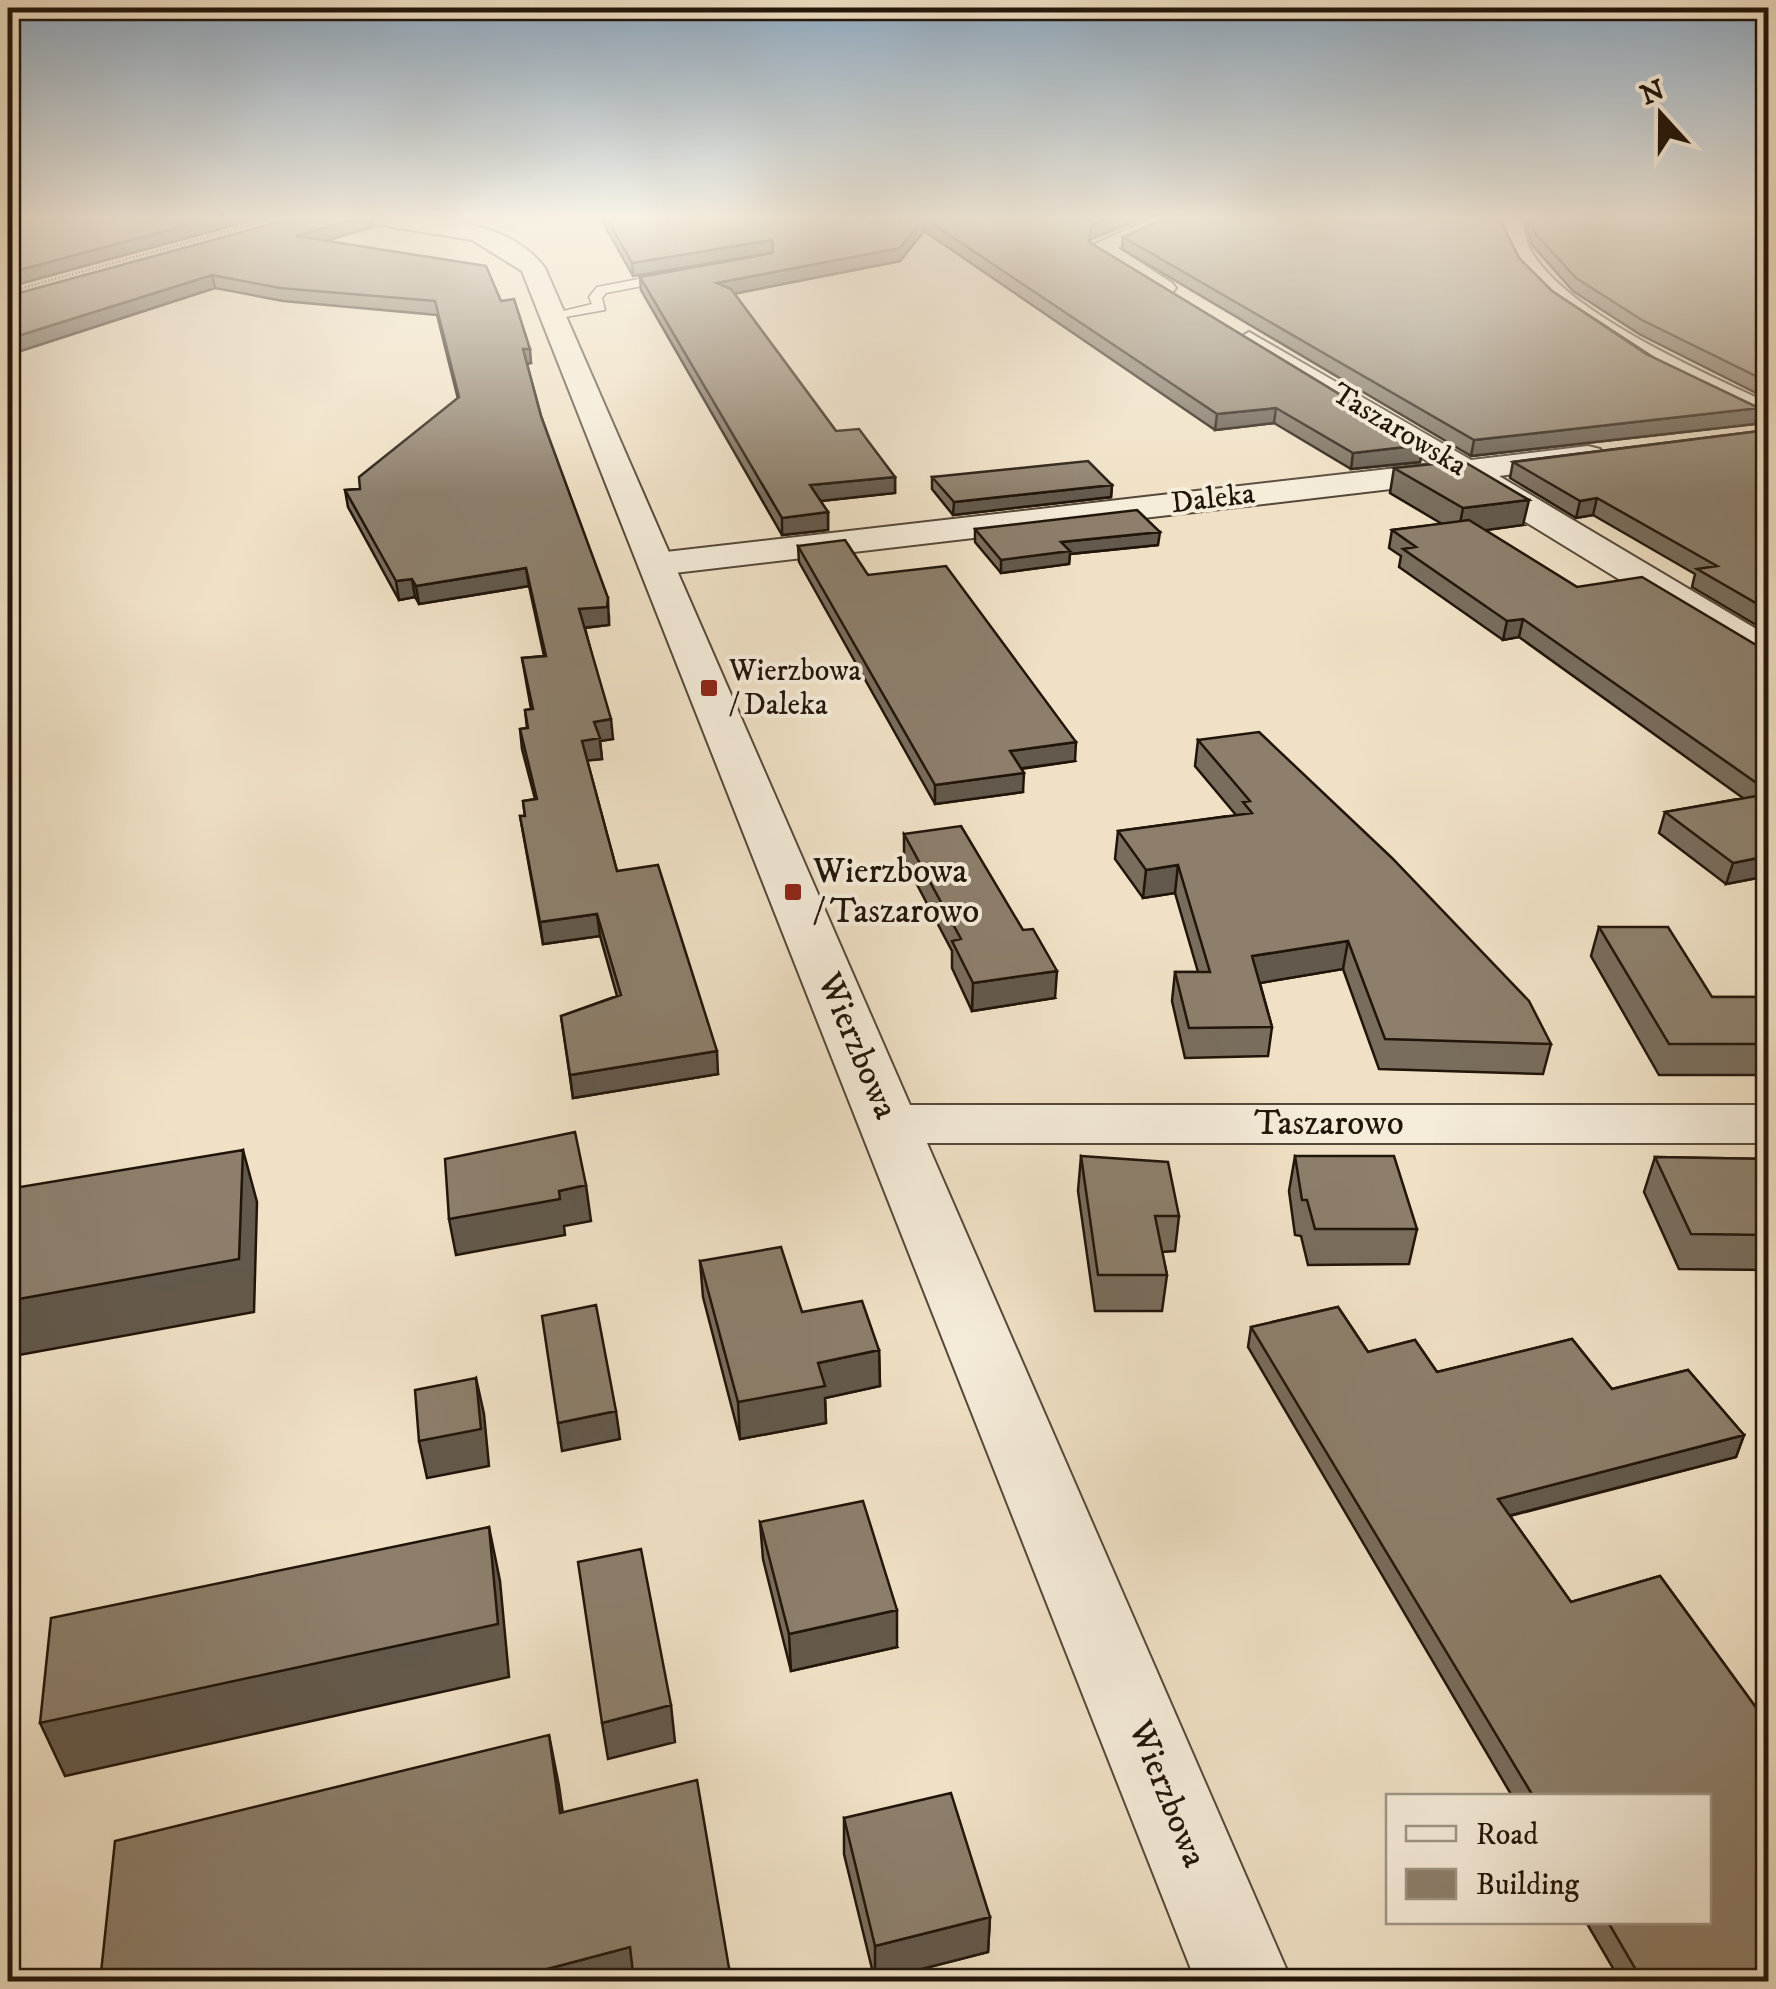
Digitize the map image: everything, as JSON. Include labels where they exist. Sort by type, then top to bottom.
[{"type":"street","name":"Wierzbowa","points":[[552,310],[1244,1982]]},
{"type":"street","points":[[1578,310],[1762,429]]},
{"type":"street","name":"Taszarowska","points":[[1218,322],[1768,653]]},
{"type":"street","name":"Daleka","points":[[657,564],[1612,453]]},
{"type":"street","name":"Taszarowo","points":[[889,1124],[1768,1124]]},
{"type":"lane","points":[[554,315],[584,310]]},
{"type":"building","points":[[8,310],[101,310],[8,339]]},
{"type":"building","points":[[437,310],[517,310],[530,349],[523,349],[541,416],[608,598],[607,607],[579,609],[611,719],[594,722],[600,738],[582,741],[617,871],[658,865],[717,1051],[570,1075],[561,1016],[621,995],[597,914],[540,922],[520,816],[525,816],[523,801],[537,799],[520,729],[528,728],[525,710],[533,709],[522,658],[546,656],[526,568],[416,586],[412,579],[396,581],[345,490],[360,489],[359,477],[459,397]]},
{"type":"building","points":[[659,310],[746,310],[836,431],[859,429],[895,477],[810,485],[828,512],[782,518]]},
{"type":"building","points":[[1061,310],[1201,310],[1423,445],[1353,453],[1276,408],[1217,414]]},
{"type":"building","points":[[1249,310],[1580,310],[1646,354],[1759,408],[1474,440]]},
{"type":"building","points":[[1626,310],[1768,310],[1768,382]]},
{"type":"building","points":[[1768,430],[1768,610],[1697,569],[1717,566],[1597,498],[1580,501],[1513,462]]},
{"type":"building","points":[[1088,461],[1112,485],[954,502],[932,477]]},
{"type":"building","points":[[1463,461],[1529,500],[1463,508],[1394,468]]},
{"type":"building","points":[[1137,510],[1160,532],[1061,542],[1070,551],[1001,560],[975,529]]},
{"type":"building","points":[[1469,520],[1577,587],[1642,577],[1768,649],[1768,791],[1523,619],[1507,621],[1403,549],[1416,547],[1392,530]]},
{"type":"building","points":[[845,540],[868,575],[946,566],[1076,742],[1010,751],[1024,773],[935,785],[798,546]]},
{"type":"building","points":[[1259,732],[1392,858],[1529,1001],[1551,1044],[1385,1039],[1348,941],[1252,956],[1272,1027],[1189,1028],[1175,972],[1210,972],[1178,865],[1146,870],[1118,831],[1252,813],[1243,802],[1250,801],[1198,740]]},
{"type":"building","points":[[1768,794],[1768,856],[1733,863],[1665,812]]},
{"type":"building","points":[[961,826],[1023,930],[1033,929],[1057,971],[973,983],[952,941],[961,939],[904,834]]},
{"type":"building","points":[[1599,927],[1668,927],[1712,997],[1768,997],[1768,1044],[1669,1044]]},
{"type":"building","points":[[575,1132],[586,1185],[559,1191],[560,1199],[449,1219],[445,1159]]},
{"type":"building","points":[[243,1150],[239,1259],[8,1301],[8,1189]]},
{"type":"building","points":[[1081,1156],[1168,1162],[1179,1216],[1155,1216],[1167,1275],[1098,1275]]},
{"type":"building","points":[[1295,1156],[1394,1156],[1417,1229],[1315,1229],[1307,1200],[1302,1200]]},
{"type":"building","points":[[1655,1157],[1768,1159],[1768,1235],[1691,1234]]},
{"type":"building","points":[[781,1247],[802,1312],[862,1301],[879,1350],[818,1363],[825,1386],[738,1402],[700,1261]]},
{"type":"building","points":[[596,1305],[616,1411],[558,1423],[542,1316]]},
{"type":"building","points":[[1338,1307],[1368,1352],[1415,1340],[1437,1372],[1572,1339],[1612,1389],[1688,1370],[1744,1435],[1498,1499],[1571,1602],[1660,1576],[1768,1724],[1768,1982],[1643,1982],[1609,1924],[1711,1924],[1711,1794],[1532,1794],[1251,1327]]},
{"type":"building","points":[[476,1378],[481,1429],[419,1441],[415,1390]]},
{"type":"building","points":[[863,1501],[897,1610],[789,1634],[760,1522]]},
{"type":"building","points":[[489,1527],[498,1624],[40,1723],[51,1618]]},
{"type":"building","points":[[641,1549],[671,1705],[602,1723],[578,1562]]},
{"type":"building","points":[[549,1735],[560,1813],[697,1780],[729,1968],[677,1982],[634,1982],[630,1947],[498,1982],[100,1982],[115,1841]]},
{"type":"building","points":[[951,1793],[990,1917],[875,1946],[844,1818]]},
{"type":"place","name":"Wierzbowa / Daleka","points":[[709,688]]},
{"type":"place","name":"Wierzbowa / Taszarowo","points":[[793,892]]}]
